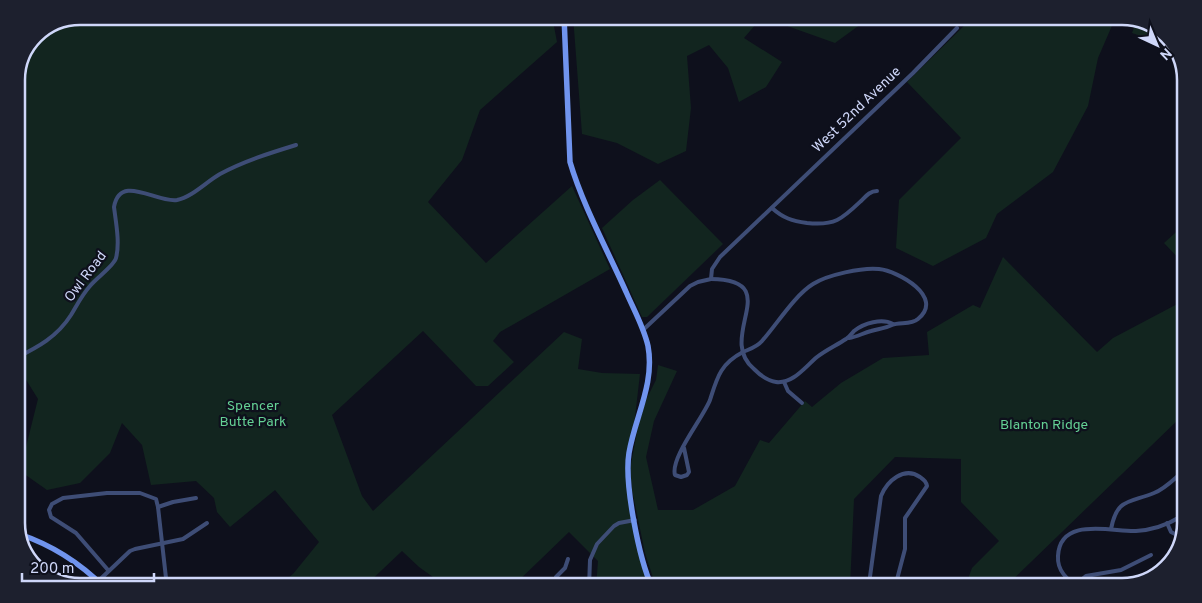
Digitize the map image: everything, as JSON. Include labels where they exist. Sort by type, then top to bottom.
[{"type":"main road","points":[[564,25],[570,162],[577,184],[648,345],[649,374],[628,466],[629,489],[644,568],[648,578]]},
{"type":"main road","points":[[27,537],[46,544],[66,555],[94,578]]},
{"type":"street","name":"West 52nd Avenue","points":[[711,279],[712,269],[717,261],[957,28]]},
{"type":"street","name":"Owl Road","points":[[25,354],[40,346],[55,333],[70,316],[90,286],[116,260],[117,242],[114,207],[115,202],[124,191],[139,191],[163,200],[179,199],[237,166],[296,145]]},
{"type":"street","points":[[772,208],[790,220],[825,224],[839,220],[870,192],[877,191]]},
{"type":"street","points":[[684,448],[690,471],[687,476],[681,477],[675,474],[674,468],[678,456],[708,406],[722,368],[742,353],[760,344],[800,296],[813,284],[865,269],[882,269],[892,272],[914,284],[923,293],[925,308],[918,319],[911,322],[893,324],[849,338]]},
{"type":"street","points":[[643,330],[690,286],[711,279],[729,280],[737,283],[747,294],[749,305],[741,337],[742,353],[747,363],[764,378],[784,382],[793,378],[821,354],[849,338],[856,330],[868,324],[884,321],[893,324]]},
{"type":"street","points":[[784,382],[788,391],[802,403]]},
{"type":"street","points":[[869,578],[883,491],[894,478],[908,473],[919,476],[928,485],[905,518],[904,552],[897,578]]},
{"type":"street","points":[[1111,528],[1116,512],[1122,504],[1160,490],[1177,476]]},
{"type":"street","points":[[108,570],[76,532],[51,517],[49,510],[52,504],[63,498],[107,493],[140,492],[156,499],[166,578]]},
{"type":"street","points":[[158,507],[196,498]]},
{"type":"street","points":[[1066,578],[1059,566],[1058,553],[1063,542],[1072,534],[1094,528],[1138,531],[1155,528],[1177,518]]},
{"type":"street","points":[[589,578],[590,560],[597,544],[614,526],[619,523],[635,520]]},
{"type":"street","points":[[101,578],[130,551],[183,539],[206,523]]},
{"type":"street","points":[[1167,523],[1171,532],[1176,534]]},
{"type":"street","points":[[1084,578],[1086,576],[1121,570],[1151,555]]},
{"type":"street","points":[[556,578],[566,568],[568,559]]},
{"type":"green space","name":"Spencer Butte Park","points":[[73,25],[554,25],[557,42],[480,110],[462,160],[428,202],[486,263],[572,186],[610,269],[500,332],[493,341],[514,362],[488,386],[476,386],[423,331],[332,415],[362,496],[373,511],[564,332],[582,339],[578,369],[602,373],[640,374],[628,477],[644,567],[650,578],[597,578],[598,561],[569,532],[521,578],[434,578],[402,551],[374,578],[288,578],[319,542],[275,490],[230,527],[217,512],[214,498],[196,481],[151,485],[142,445],[122,423],[110,453],[80,483],[47,490],[25,475],[25,451],[38,399],[25,378],[25,77],[27,66],[36,47],[53,32]]},
{"type":"green space","points":[[574,25],[755,25],[744,38],[782,62],[766,87],[739,102],[728,68],[709,45],[687,56],[691,108],[686,151],[658,164],[617,143],[582,134]]},
{"type":"green space","points":[[784,25],[860,25],[835,43]]},
{"type":"green space","points":[[965,25],[1112,25],[1098,58],[1088,106],[1053,172],[997,214],[986,238],[933,266],[896,248],[899,200],[961,138],[907,82]]},
{"type":"green space","points":[[1134,27],[1157,38],[1156,41],[1132,33]]},
{"type":"green space","points":[[660,180],[723,244],[647,317],[642,317],[602,228],[633,200]]},
{"type":"green space","points":[[1177,231],[1177,257],[1164,243]]},
{"type":"green space","name":"Blanton Ridge","points":[[1003,257],[1097,352],[1113,338],[1177,304],[1177,421],[1014,578],[968,578],[972,568],[999,541],[961,502],[961,459],[895,457],[854,499],[850,578],[653,578],[645,553],[632,490],[630,469],[638,427],[646,400],[656,380],[658,365],[677,371],[654,421],[646,457],[658,510],[693,510],[735,486],[760,440],[769,443],[805,401],[812,407],[841,383],[883,358],[929,355],[927,332],[973,305],[980,308]]}]
